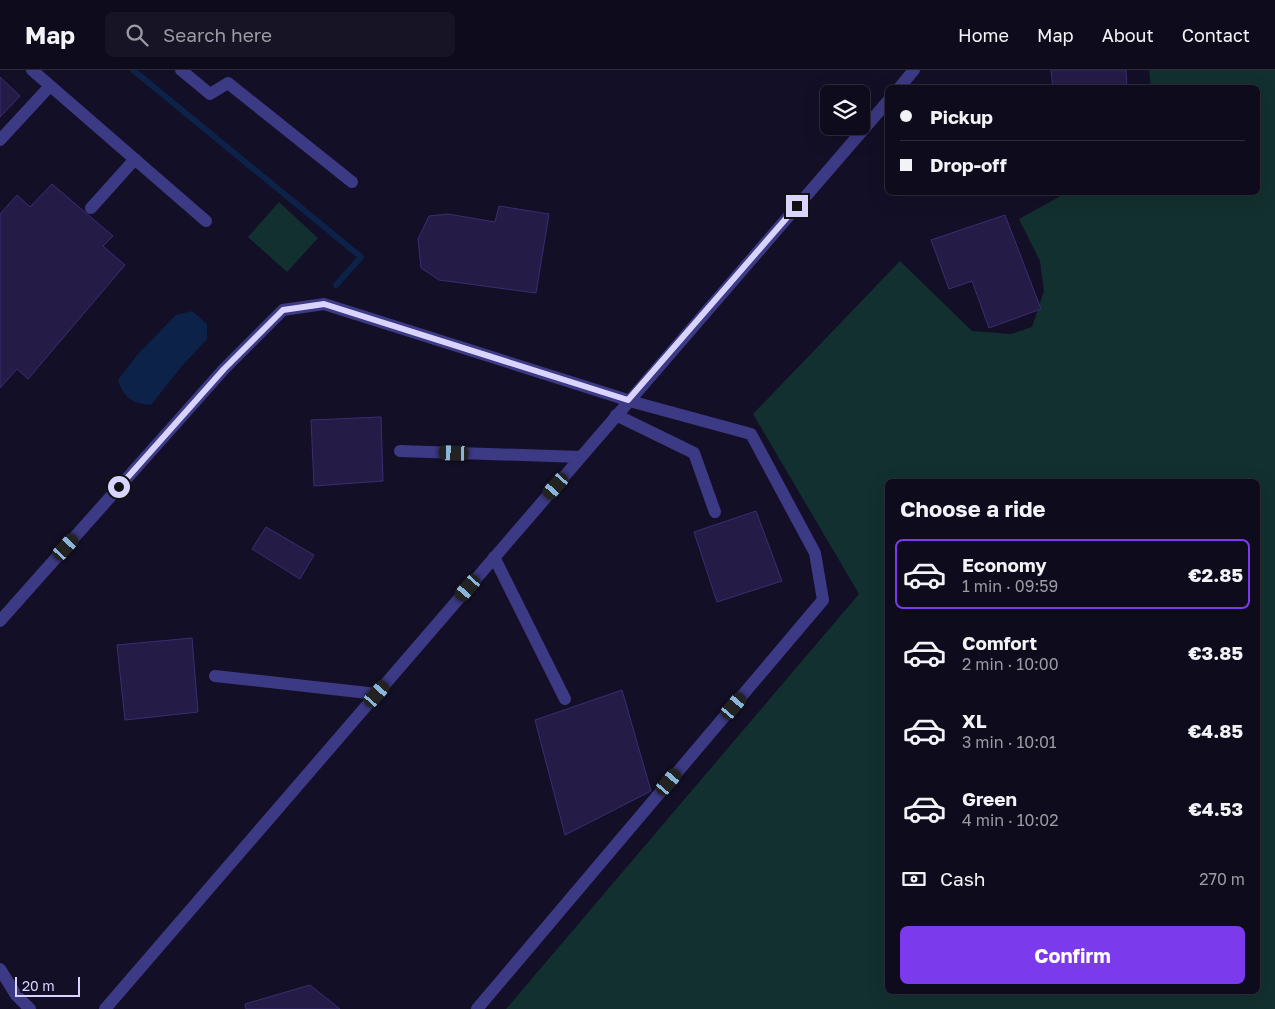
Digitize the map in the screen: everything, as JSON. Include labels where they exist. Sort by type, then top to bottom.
[{"type":"lane","points":[[181,70],[210,94],[228,84],[352,182]]},
{"type":"lane","points":[[902,85],[914,70]]},
{"type":"lane","points":[[39,72],[50,86],[206,221]]},
{"type":"lane","points":[[0,140],[50,86]]},
{"type":"lane","points":[[105,1009],[628,400],[885,104]]},
{"type":"lane","points":[[91,208],[135,159]]},
{"type":"lane","points":[[0,621],[224,369],[283,310],[324,304],[628,400],[751,434],[815,553],[823,600],[477,1009]]},
{"type":"lane","points":[[616,415],[694,453],[715,512]]},
{"type":"lane","points":[[400,451],[581,457]]},
{"type":"lane","points":[[494,557],[565,699]]},
{"type":"lane","points":[[215,676],[377,694]]},
{"type":"lane","points":[[0,969],[16,995],[30,1009]]},
{"type":"green space","points":[[1149,70],[1275,70],[1275,1009],[506,1009],[859,594],[753,414],[900,261],[972,331],[1011,334],[1032,327],[1044,291],[1040,261],[1019,219],[1062,195],[1260,195],[1260,85],[1151,85]]},
{"type":"green space","points":[[279,202],[318,238],[287,272],[248,237]]},
{"type":"water","points":[[192,311],[207,324],[207,339],[181,367],[151,405],[134,401],[126,395],[118,380],[138,354],[176,315]]},
{"type":"building","points":[[1051,70],[1126,70],[1127,85],[1053,85]]},
{"type":"building","points":[[0,77],[20,96],[0,117]]},
{"type":"building","points":[[52,184],[113,236],[103,246],[125,265],[28,379],[17,369],[0,388],[0,214],[17,195],[30,207]]},
{"type":"building","points":[[499,206],[549,214],[536,293],[439,280],[421,268],[418,239],[429,216],[448,214],[495,222]]},
{"type":"building","points":[[1005,215],[1041,309],[989,328],[972,281],[949,289],[931,240]]},
{"type":"building","points":[[381,417],[383,481],[314,486],[311,420]]},
{"type":"building","points":[[756,511],[782,581],[717,602],[694,532]]},
{"type":"building","points":[[266,527],[314,555],[300,579],[252,549]]},
{"type":"building","points":[[192,638],[198,712],[125,720],[117,645]]},
{"type":"building","points":[[622,690],[651,791],[565,835],[535,720]]},
{"type":"building","points":[[310,985],[340,1009],[246,1009],[245,1004]]},
{"type":"waterway","points":[[133,70],[361,257],[336,285]]},
{"type":"route","points":[[119,487],[224,369],[283,310],[324,304],[628,400],[797,206]]}]
